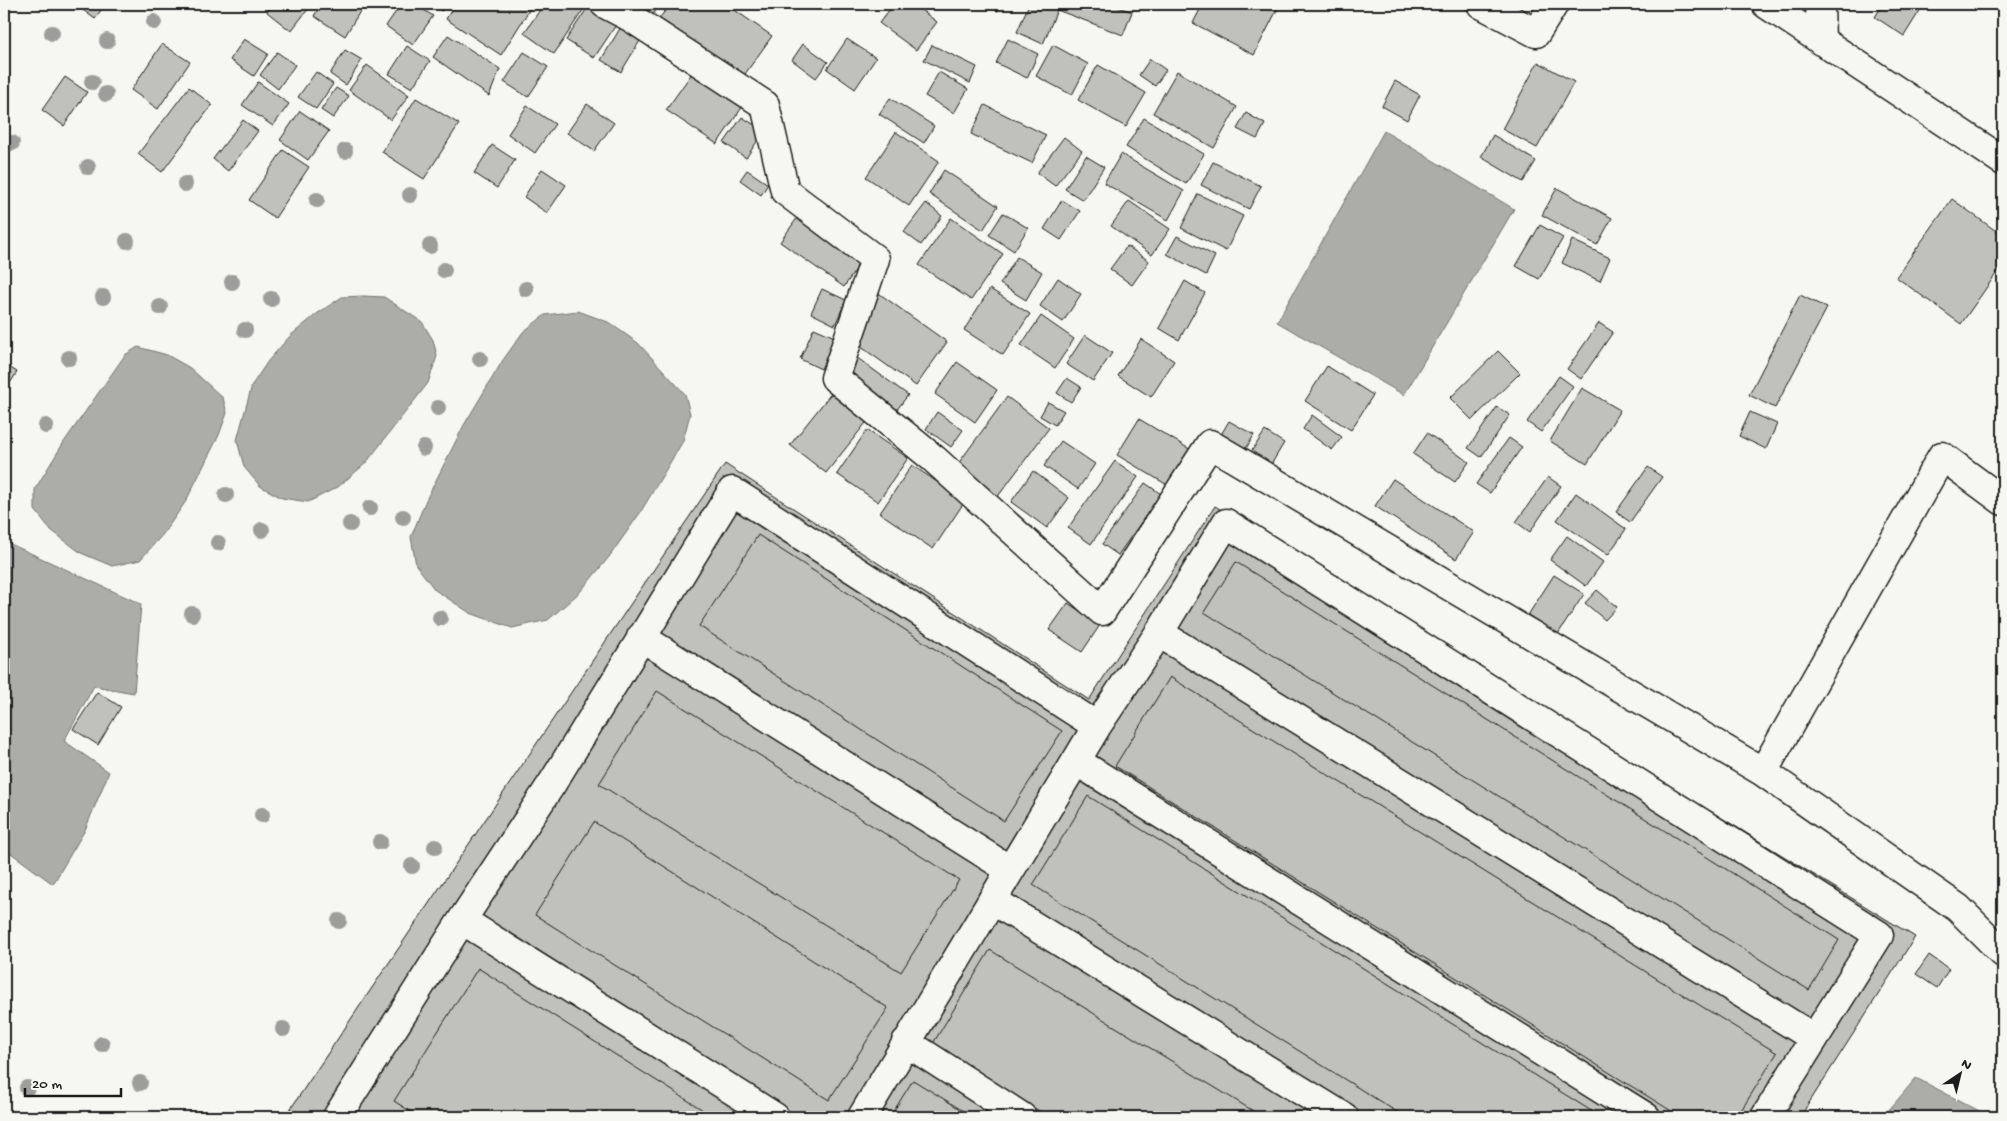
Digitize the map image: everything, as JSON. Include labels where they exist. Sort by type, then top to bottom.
[{"type":"street","points":[[605,4],[630,17],[765,104],[784,191],[875,259],[834,378],[934,460],[1102,610],[1210,444],[1763,772],[1958,908],[2003,953]]},
{"type":"street","points":[[1481,4],[1536,33],[1554,4]]},
{"type":"street","points":[[1766,4],[2003,162]]},
{"type":"street","points":[[1820,4],[1821,41]]},
{"type":"street","points":[[1763,772],[1942,456],[2003,501]]},
{"type":"street","points":[[337,1117],[462,920],[553,782],[732,492],[1097,726]]},
{"type":"street","points":[[862,1117],[1097,726],[1159,632],[1226,523],[1879,935],[1765,1117]]},
{"type":"street","points":[[1159,632],[1814,1038]]},
{"type":"street","points":[[641,637],[1010,870]]},
{"type":"street","points":[[1076,761],[1646,1117]]},
{"type":"street","points":[[992,900],[1344,1117]]},
{"type":"street","points":[[462,920],[775,1117]]},
{"type":"street","points":[[906,1042],[1022,1117]]},
{"type":"shaded area","points":[[1384,131],[1514,209],[1404,395],[1277,322]]},
{"type":"shaded area","points":[[342,297],[384,297],[422,322],[433,340],[437,356],[428,383],[366,463],[338,487],[308,502],[282,498],[260,486],[244,467],[237,440],[252,385],[268,361],[290,336],[318,313]]},
{"type":"shaded area","points":[[578,311],[608,322],[638,343],[685,394],[690,414],[683,441],[640,513],[609,557],[580,592],[548,620],[512,628],[470,613],[435,590],[416,565],[411,537],[426,500],[464,425],[503,360],[523,332],[545,315]]},
{"type":"shaded area","points":[[138,347],[167,355],[190,368],[223,398],[227,413],[219,435],[186,501],[164,533],[140,560],[112,566],[81,553],[51,530],[35,510],[35,489],[64,442],[125,355]]},
{"type":"shaded area","points":[[4,541],[141,604],[134,693],[94,686],[64,741],[109,772],[85,830],[53,884],[4,848]]},
{"type":"shaded area","points":[[1916,1078],[1991,1117],[1883,1117]]},
{"type":"building","points":[[75,4],[105,4],[95,19]]},
{"type":"building","points":[[273,4],[312,4],[291,31],[267,12]]},
{"type":"building","points":[[321,4],[355,4],[362,8],[345,36],[314,16]]},
{"type":"building","points":[[401,4],[415,4],[433,16],[413,45],[386,26]]},
{"type":"building","points":[[429,4],[446,4],[442,11]]},
{"type":"building","points":[[455,4],[533,4],[501,55],[446,19]]},
{"type":"building","points":[[544,4],[587,4],[554,54],[524,33]]},
{"type":"building","points":[[628,4],[660,4],[651,18]]},
{"type":"building","points":[[670,4],[726,4],[772,36],[740,81],[656,23]]},
{"type":"building","points":[[894,4],[913,4],[937,22],[916,50],[879,23]]},
{"type":"building","points":[[984,4],[1002,4],[998,11]]},
{"type":"building","points":[[1029,4],[1110,4],[1132,12],[1123,35],[1057,10],[1043,44],[1017,32]]},
{"type":"building","points":[[1203,4],[1280,4],[1254,55],[1193,23]]},
{"type":"building","points":[[1883,4],[1924,4],[1904,36],[1875,17]]},
{"type":"building","points":[[588,7],[616,25],[594,58],[566,40]]},
{"type":"building","points":[[624,22],[644,34],[621,72],[601,60]]},
{"type":"building","points":[[448,35],[500,69],[489,96],[433,57]]},
{"type":"building","points":[[244,39],[268,54],[254,76],[230,60]]},
{"type":"building","points":[[847,39],[876,58],[855,89],[827,69]]},
{"type":"building","points":[[1008,39],[1038,54],[1027,78],[996,63]]},
{"type":"building","points":[[162,44],[190,62],[158,109],[131,90]]},
{"type":"building","points":[[803,44],[828,62],[816,78],[792,60]]},
{"type":"building","points":[[932,45],[977,67],[970,83],[924,60]]},
{"type":"building","points":[[1053,45],[1088,64],[1072,95],[1036,76]]},
{"type":"building","points":[[407,46],[430,61],[412,88],[389,74]]},
{"type":"building","points":[[345,50],[362,60],[346,85],[330,74]]},
{"type":"building","points":[[277,52],[295,65],[278,89],[260,75]]},
{"type":"building","points":[[524,52],[548,67],[528,97],[504,82]]},
{"type":"building","points":[[1150,59],[1166,70],[1155,86],[1139,75]]},
{"type":"building","points":[[1538,62],[1574,82],[1537,148],[1502,129]]},
{"type":"building","points":[[367,65],[409,95],[391,120],[349,90]]},
{"type":"building","points":[[1098,65],[1146,93],[1126,127],[1078,100]]},
{"type":"building","points":[[695,69],[745,103],[717,144],[666,110]]},
{"type":"building","points":[[1177,71],[1237,107],[1214,148],[1153,113]]},
{"type":"building","points":[[316,72],[333,84],[316,109],[298,97]]},
{"type":"building","points":[[939,72],[968,89],[954,113],[925,96]]},
{"type":"building","points":[[65,77],[87,92],[64,126],[42,110]]},
{"type":"building","points":[[1395,81],[1420,95],[1407,120],[1382,106]]},
{"type":"building","points":[[258,82],[289,104],[273,126],[242,105]]},
{"type":"building","points":[[189,87],[212,105],[162,172],[138,154]]},
{"type":"building","points":[[336,88],[349,96],[333,118],[321,110]]},
{"type":"building","points":[[416,98],[459,124],[424,179],[382,152]]},
{"type":"building","points":[[890,98],[934,126],[924,143],[879,114]]},
{"type":"building","points":[[587,104],[614,123],[594,151],[567,133]]},
{"type":"building","points":[[985,105],[1046,135],[1032,163],[971,134]]},
{"type":"building","points":[[527,106],[555,124],[535,153],[508,134]]},
{"type":"building","points":[[300,111],[329,131],[308,160],[280,140]]},
{"type":"building","points":[[1246,113],[1265,124],[1257,139],[1237,129]]},
{"type":"building","points":[[742,117],[764,131],[746,158],[724,143]]},
{"type":"building","points":[[1144,118],[1204,154],[1186,184],[1126,147]]},
{"type":"building","points":[[243,120],[258,131],[228,171],[213,159]]},
{"type":"building","points":[[896,132],[939,161],[909,206],[866,177]]},
{"type":"building","points":[[1493,135],[1536,161],[1523,182],[1481,157]]},
{"type":"building","points":[[1064,137],[1082,151],[1055,186],[1037,173]]},
{"type":"building","points":[[492,145],[515,160],[497,188],[474,173]]},
{"type":"building","points":[[283,150],[309,167],[275,218],[249,200]]},
{"type":"building","points":[[1121,154],[1184,191],[1168,220],[1104,183]]},
{"type":"building","points":[[1086,156],[1104,167],[1083,200],[1065,189]]},
{"type":"building","points":[[1213,162],[1261,186],[1249,209],[1201,185]]},
{"type":"building","points":[[542,169],[566,185],[547,213],[524,197]]},
{"type":"building","points":[[747,170],[768,184],[761,195],[740,180]]},
{"type":"building","points":[[944,170],[998,206],[983,230],[929,194]]},
{"type":"building","points":[[1557,188],[1612,218],[1597,245],[1542,215]]},
{"type":"building","points":[[1198,194],[1243,216],[1226,251],[1181,228]]},
{"type":"building","points":[[1952,199],[2003,236],[2003,264],[1961,324],[1896,277]]},
{"type":"building","points":[[1062,200],[1080,211],[1061,240],[1044,229]]},
{"type":"building","points":[[1129,201],[1170,229],[1152,255],[1111,226]]},
{"type":"building","points":[[926,203],[942,216],[921,245],[904,232]]},
{"type":"building","points":[[1003,213],[1028,228],[1014,251],[989,235]]},
{"type":"building","points":[[798,217],[861,262],[844,287],[780,242]]},
{"type":"building","points":[[951,218],[1003,254],[971,300],[919,265]]},
{"type":"building","points":[[1540,225],[1563,238],[1539,279],[1516,266]]},
{"type":"building","points":[[1177,236],[1215,256],[1206,275],[1167,254]]},
{"type":"building","points":[[1572,240],[1610,258],[1600,281],[1562,263]]},
{"type":"building","points":[[1127,246],[1149,261],[1132,285],[1110,269]]},
{"type":"building","points":[[1017,257],[1042,272],[1026,300],[1000,284]]},
{"type":"building","points":[[1058,278],[1081,294],[1063,322],[1040,306]]},
{"type":"building","points":[[1185,281],[1205,293],[1179,340],[1159,328]]},
{"type":"building","points":[[822,289],[846,300],[835,325],[811,313]]},
{"type":"building","points":[[990,289],[1030,314],[1003,355],[964,330]]},
{"type":"building","points":[[877,292],[947,342],[916,386],[857,344]]},
{"type":"building","points":[[1800,295],[1827,308],[1775,408],[1749,395]]},
{"type":"building","points":[[1041,316],[1074,339],[1055,368],[1021,345]]},
{"type":"building","points":[[1599,323],[1613,332],[1581,379],[1567,369]]},
{"type":"building","points":[[814,328],[835,337],[821,369],[800,359]]},
{"type":"building","points":[[1085,335],[1112,353],[1093,381],[1066,364]]},
{"type":"building","points":[[1141,339],[1174,361],[1151,397],[1118,376]]},
{"type":"building","points":[[1498,351],[1520,373],[1472,420],[1450,398]]},
{"type":"building","points":[[856,357],[908,395],[896,411],[844,372]]},
{"type":"building","points":[[957,362],[997,390],[975,422],[935,394]]},
{"type":"building","points":[[4,364],[17,372],[4,393]]},
{"type":"building","points":[[1327,366],[1373,395],[1351,430],[1305,401]]},
{"type":"building","points":[[1559,376],[1573,386],[1541,432],[1527,422]]},
{"type":"building","points":[[1067,378],[1081,387],[1071,402],[1057,393]]},
{"type":"building","points":[[1582,388],[1620,410],[1587,464],[1550,441]]},
{"type":"building","points":[[833,391],[869,419],[826,473],[790,445]]},
{"type":"building","points":[[1007,397],[1049,428],[996,499],[955,468]]},
{"type":"building","points":[[1048,402],[1064,411],[1055,425],[1040,416]]},
{"type":"building","points":[[1497,407],[1510,415],[1481,457],[1468,448]]},
{"type":"building","points":[[937,412],[963,430],[951,447],[926,429]]},
{"type":"building","points":[[1750,412],[1777,424],[1766,449],[1739,436]]},
{"type":"building","points":[[1312,415],[1342,437],[1332,450],[1303,429]]},
{"type":"building","points":[[1139,419],[1191,450],[1169,486],[1117,455]]},
{"type":"building","points":[[1229,421],[1254,435],[1244,452],[1219,438]]},
{"type":"building","points":[[867,430],[908,458],[878,502],[837,474]]},
{"type":"building","points":[[1265,431],[1284,443],[1269,468],[1249,455]]},
{"type":"building","points":[[1427,433],[1469,462],[1455,482],[1413,454]]},
{"type":"building","points":[[1509,438],[1522,447],[1490,493],[1476,484]]},
{"type":"building","points":[[1061,441],[1095,464],[1078,489],[1044,466]]},
{"type":"building","points":[[1115,461],[1138,477],[1091,544],[1068,528]]},
{"type":"building","points":[[725,464],[1089,700],[1215,506],[1915,937],[1800,1117],[285,1117]]},
{"type":"building","points":[[912,465],[965,501],[933,549],[880,513]]},
{"type":"building","points":[[1648,467],[1662,477],[1630,522],[1616,512]]},
{"type":"building","points":[[1033,471],[1069,498],[1047,528],[1011,502]]},
{"type":"building","points":[[1548,477],[1561,486],[1530,532],[1516,522]]},
{"type":"building","points":[[1393,479],[1474,532],[1456,559],[1375,506]]},
{"type":"building","points":[[1145,483],[1161,494],[1118,555],[1102,544]]},
{"type":"building","points":[[1576,493],[1626,529],[1608,555],[1557,520]]},
{"type":"building","points":[[758,535],[1062,731],[1004,821],[699,626]]},
{"type":"building","points":[[1567,536],[1603,562],[1586,586],[1550,560]]},
{"type":"building","points":[[1236,562],[1839,940],[1809,990],[1204,612]]},
{"type":"building","points":[[1554,575],[1584,594],[1558,634],[1528,615]]},
{"type":"building","points":[[1597,590],[1617,607],[1605,620],[1585,603]]},
{"type":"building","points":[[1068,603],[1100,625],[1082,652],[1049,630]]},
{"type":"building","points":[[1170,677],[1777,1053],[1737,1117],[1681,1117],[1115,766]]},
{"type":"building","points":[[657,691],[959,880],[901,972],[599,784]]},
{"type":"building","points":[[97,692],[121,707],[98,745],[73,729]]},
{"type":"building","points":[[1088,796],[1601,1117],[1405,1117],[1033,885]]},
{"type":"building","points":[[594,822],[888,1008],[829,1100],[535,915]]},
{"type":"building","points":[[990,950],[1263,1117],[1049,1117],[932,1045]]},
{"type":"building","points":[[1929,955],[1949,969],[1937,988],[1916,974]]},
{"type":"building","points":[[478,968],[714,1117],[419,1117],[394,1101]]},
{"type":"building","points":[[913,1080],[973,1117],[890,1117]]}]
